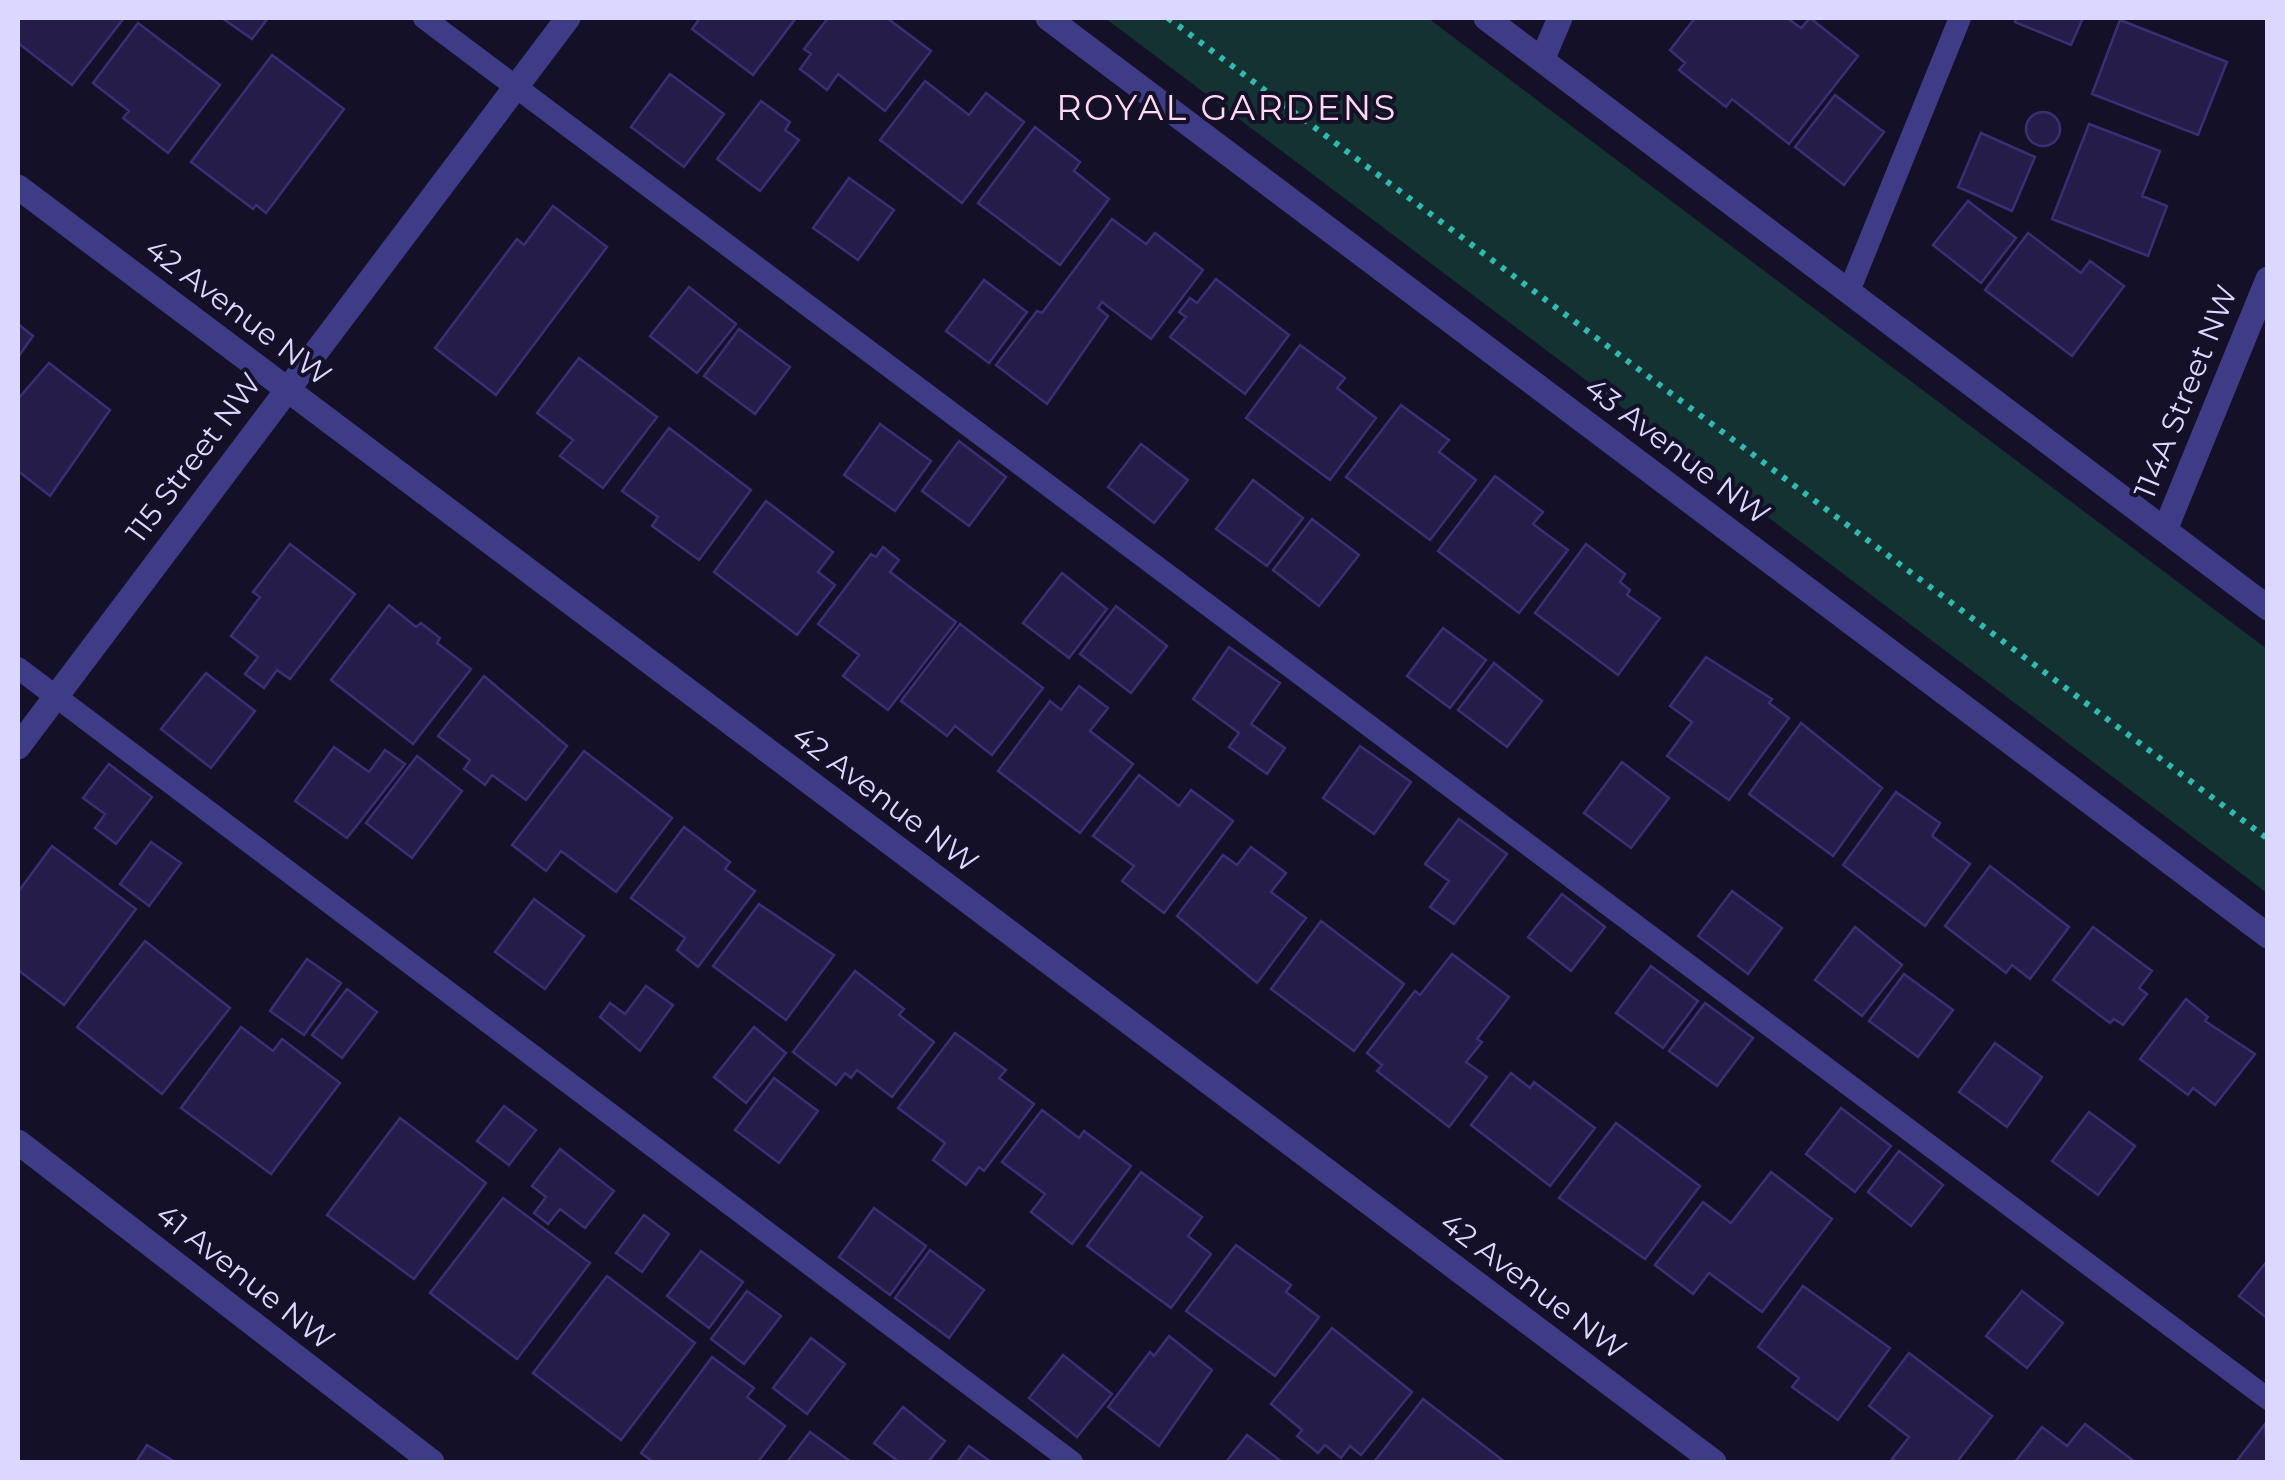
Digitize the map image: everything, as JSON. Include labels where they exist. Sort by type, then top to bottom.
[{"type":"street","name":"115 Street NW","points":[[18,747],[568,18]]},
{"type":"street","name":"43 Avenue NW","points":[[1048,18],[2268,936]]},
{"type":"street","points":[[1486,18],[2268,608]]},
{"type":"street","points":[[1542,60],[1560,18]]},
{"type":"street","name":"42 Avenue NW","points":[[18,187],[1714,1462]]},
{"type":"street","name":"114A Street NW","points":[[2165,530],[2268,279]]},
{"type":"street","name":"41 Avenue NW","points":[[18,1142],[432,1462]]},
{"type":"lane","points":[[424,18],[2268,1399]]},
{"type":"lane","points":[[1850,291],[1960,18]]},
{"type":"lane","points":[[18,668],[1072,1462]]},
{"type":"path","points":[[1168,18],[2268,840]]},
{"type":"green space","points":[[1105,18],[1428,18],[2267,649],[2267,893]]},
{"type":"building","points":[[18,18],[124,18],[72,85],[18,43]]},
{"type":"building","points":[[222,18],[268,18],[252,39]]},
{"type":"building","points":[[700,18],[796,18],[753,75],[692,29]]},
{"type":"building","points":[[828,18],[887,18],[931,51],[885,111],[838,74],[827,90],[800,69],[811,54],[804,49]]},
{"type":"building","points":[[1695,18],[1787,18],[1801,28],[1810,18],[1858,56],[1789,144],[1732,99],[1726,107],[1679,70],[1685,63],[1670,50]]},
{"type":"building","points":[[2017,18],[2083,18],[2071,45],[2015,22]]},
{"type":"building","points":[[2120,20],[2227,62],[2198,135],[2092,94]]},
{"type":"building","points":[[138,23],[220,85],[168,153],[123,118],[129,111],[93,83]]},
{"type":"building","points":[[272,55],[344,109],[266,213],[256,205],[253,209],[191,162]]},
{"type":"building","points":[[670,74],[724,114],[684,167],[631,127]]},
{"type":"building","points":[[925,81],[969,115],[986,93],[1024,122],[962,203],[880,140]]},
{"type":"building","points":[[1835,95],[1884,132],[1844,185],[1795,147]]},
{"type":"building","points":[[761,101],[790,122],[785,130],[799,140],[760,191],[717,159]]},
{"type":"building","points":[[2043,112],[2055,117],[2060,129],[2055,141],[2043,146],[2031,141],[2026,129],[2031,117]]},
{"type":"building","points":[[2089,124],[2160,151],[2142,196],[2167,206],[2148,256],[2052,219]]},
{"type":"building","points":[[1035,127],[1080,162],[1074,171],[1109,199],[1060,265],[978,203]]},
{"type":"building","points":[[1981,133],[2035,157],[2012,211],[1958,187]]},
{"type":"building","points":[[849,178],[894,210],[858,260],[813,228]]},
{"type":"building","points":[[1968,201],[2016,238],[1981,283],[1933,245]]},
{"type":"building","points":[[553,206],[607,247],[496,395],[435,348],[517,239],[524,245]]},
{"type":"building","points":[[1112,219],[1146,244],[1155,233],[1203,270],[1151,339],[1102,302],[1098,308],[1108,316],[1047,404],[996,365],[1037,311],[1042,313]]},
{"type":"building","points":[[2028,233],[2081,273],[2090,261],[2124,286],[2072,356],[1985,290]]},
{"type":"building","points":[[1216,279],[1289,335],[1245,394],[1170,337],[1186,317],[1179,312],[1190,298],[1197,303]]},
{"type":"building","points":[[984,280],[1027,312],[989,363],[946,331]]},
{"type":"building","points":[[689,287],[736,324],[697,373],[650,336]]},
{"type":"building","points":[[18,324],[33,336],[18,357]]},
{"type":"building","points":[[739,329],[790,367],[755,414],[704,376]]},
{"type":"building","points":[[1300,345],[1345,378],[1337,388],[1376,418],[1330,480],[1246,418]]},
{"type":"building","points":[[579,358],[657,417],[603,488],[560,456],[573,440],[537,413]]},
{"type":"building","points":[[49,363],[110,410],[50,496],[18,471],[18,399]]},
{"type":"building","points":[[1401,405],[1449,440],[1439,452],[1476,480],[1430,540],[1346,477]]},
{"type":"building","points":[[880,424],[931,461],[895,511],[844,475]]},
{"type":"building","points":[[669,428],[751,490],[699,560],[652,526],[658,517],[622,491]]},
{"type":"building","points":[[959,441],[1006,477],[969,526],[922,491]]},
{"type":"building","points":[[1141,444],[1188,480],[1154,523],[1108,487]]},
{"type":"building","points":[[1495,476],[1543,512],[1533,524],[1568,550],[1519,613],[1438,551]]},
{"type":"building","points":[[1253,480],[1303,518],[1267,566],[1216,529]]},
{"type":"building","points":[[766,501],[833,552],[818,572],[835,585],[797,635],[714,572]]},
{"type":"building","points":[[1312,519],[1359,555],[1319,606],[1273,570]]},
{"type":"building","points":[[290,544],[355,594],[290,679],[277,670],[264,688],[245,674],[258,657],[231,636],[260,597],[253,592]]},
{"type":"building","points":[[1586,544],[1625,574],[1620,582],[1630,590],[1627,595],[1660,618],[1618,675],[1535,613]]},
{"type":"building","points":[[883,547],[899,560],[890,572],[956,622],[888,710],[843,676],[859,655],[818,624],[871,554],[876,557]]},
{"type":"building","points":[[1062,573],[1107,609],[1069,658],[1023,623]]},
{"type":"building","points":[[389,605],[416,627],[421,623],[440,638],[437,643],[471,669],[413,744],[331,680]]},
{"type":"building","points":[[1116,606],[1167,646],[1131,693],[1080,654]]},
{"type":"building","points":[[960,624],[1043,688],[992,755],[955,726],[947,736],[901,701]]},
{"type":"building","points":[[1443,628],[1486,660],[1450,708],[1407,676]]},
{"type":"building","points":[[1229,647],[1280,683],[1251,724],[1285,748],[1267,774],[1229,747],[1239,733],[1193,699]]},
{"type":"building","points":[[1706,657],[1772,699],[1769,703],[1789,718],[1729,800],[1667,756],[1692,722],[1670,706]]},
{"type":"building","points":[[1494,663],[1542,701],[1507,747],[1458,710]]},
{"type":"building","points":[[206,673],[255,711],[211,768],[161,729]]},
{"type":"building","points":[[484,676],[567,746],[526,800],[492,775],[485,785],[464,769],[470,760],[438,736]]},
{"type":"building","points":[[1079,686],[1108,708],[1090,731],[1133,764],[1080,833],[998,771],[1050,701],[1061,710]]},
{"type":"building","points":[[1801,723],[1882,788],[1833,856],[1749,794]]},
{"type":"building","points":[[1360,746],[1411,782],[1374,834],[1323,798]]},
{"type":"building","points":[[334,747],[369,772],[385,750],[405,764],[347,838],[295,801]]},
{"type":"building","points":[[584,751],[672,818],[616,892],[561,851],[546,871],[512,845]]},
{"type":"building","points":[[417,756],[462,791],[412,858],[366,823]]},
{"type":"building","points":[[1622,762],[1669,798],[1631,848],[1584,813]]},
{"type":"building","points":[[109,764],[152,797],[116,844],[95,828],[105,814],[83,798]]},
{"type":"building","points":[[1139,775],[1179,806],[1191,790],[1233,821],[1164,913],[1122,881],[1134,866],[1093,836]]},
{"type":"building","points":[[1896,792],[1940,823],[1932,836],[1970,864],[1925,926],[1843,865]]},
{"type":"building","points":[[1459,819],[1507,854],[1454,924],[1430,907],[1449,881],[1425,864]]},
{"type":"building","points":[[684,827],[730,862],[725,869],[755,891],[698,967],[677,950],[685,938],[631,898]]},
{"type":"building","points":[[151,842],[181,863],[149,906],[120,884]]},
{"type":"building","points":[[52,846],[136,909],[64,1005],[18,970],[18,892]]},
{"type":"building","points":[[1251,847],[1286,873],[1271,892],[1306,918],[1257,983],[1177,916],[1223,855],[1237,865]]},
{"type":"building","points":[[1990,866],[2069,927],[2030,979],[2012,965],[2006,973],[1945,926]]},
{"type":"building","points":[[1732,891],[1782,928],[1748,974],[1698,936]]},
{"type":"building","points":[[1562,894],[1605,927],[1571,971],[1528,937]]},
{"type":"building","points":[[534,899],[584,936],[545,989],[495,952]]},
{"type":"building","points":[[759,904],[834,955],[786,1020],[713,966]]},
{"type":"building","points":[[1321,921],[1404,984],[1354,1051],[1271,989]]},
{"type":"building","points":[[1855,927],[1902,965],[1862,1016],[1815,980]]},
{"type":"building","points":[[2093,927],[2152,971],[2139,988],[2147,994],[2123,1025],[2114,1019],[2110,1023],[2053,980]]},
{"type":"building","points":[[145,941],[230,1008],[162,1094],[77,1027]]},
{"type":"building","points":[[1452,954],[1509,997],[1477,1039],[1482,1042],[1466,1062],[1487,1077],[1449,1127],[1377,1071],[1382,1065],[1367,1053],[1415,991],[1420,995]]},
{"type":"building","points":[[307,959],[341,983],[304,1035],[270,1011]]},
{"type":"building","points":[[1651,966],[1698,1001],[1663,1048],[1616,1013]]},
{"type":"building","points":[[855,971],[904,1009],[899,1015],[934,1042],[892,1097],[857,1070],[851,1078],[845,1073],[836,1085],[793,1052]]},
{"type":"building","points":[[1904,974],[1953,1010],[1918,1057],[1869,1021]]},
{"type":"building","points":[[646,986],[673,1005],[640,1051],[600,1017],[610,1003],[625,1014]]},
{"type":"building","points":[[347,989],[377,1012],[342,1058],[312,1035]]},
{"type":"building","points":[[2186,999],[2208,1017],[2205,1021],[2255,1054],[2215,1105],[2193,1088],[2188,1095],[2140,1059]]},
{"type":"building","points":[[1705,1003],[1753,1038],[1717,1086],[1669,1051]]},
{"type":"building","points":[[241,1027],[273,1051],[282,1039],[340,1083],[271,1174],[181,1108]]},
{"type":"building","points":[[754,1027],[786,1053],[746,1103],[714,1077]]},
{"type":"building","points":[[955,1033],[1006,1070],[999,1078],[1034,1104],[984,1171],[979,1167],[966,1185],[933,1160],[945,1143],[898,1108]]},
{"type":"building","points":[[1995,1043],[2042,1077],[2007,1127],[1959,1092]]},
{"type":"building","points":[[1511,1073],[1530,1088],[1534,1082],[1595,1128],[1550,1186],[1471,1125]]},
{"type":"building","points":[[774,1078],[818,1111],[779,1163],[735,1130]]},
{"type":"building","points":[[504,1106],[536,1130],[509,1165],[477,1141]]},
{"type":"building","points":[[1841,1108],[1891,1146],[1855,1192],[1806,1154]]},
{"type":"building","points":[[1042,1110],[1079,1138],[1084,1131],[1131,1166],[1072,1244],[1031,1212],[1045,1194],[1002,1162]]},
{"type":"building","points":[[2089,1112],[2135,1146],[2098,1195],[2052,1161]]},
{"type":"building","points":[[400,1118],[486,1183],[414,1279],[327,1215]]},
{"type":"building","points":[[1616,1123],[1700,1186],[1645,1259],[1559,1198]]},
{"type":"building","points":[[560,1149],[614,1191],[585,1228],[560,1209],[548,1224],[534,1213],[546,1197],[532,1186]]},
{"type":"building","points":[[1899,1151],[1943,1185],[1911,1226],[1868,1192]]},
{"type":"building","points":[[1141,1172],[1202,1217],[1188,1236],[1211,1254],[1171,1308],[1087,1246]]},
{"type":"building","points":[[1771,1172],[1832,1219],[1762,1312],[1709,1273],[1693,1294],[1655,1265],[1703,1202],[1731,1223]]},
{"type":"building","points":[[503,1198],[590,1263],[517,1359],[430,1293]]},
{"type":"building","points":[[874,1208],[926,1246],[890,1295],[839,1257]]},
{"type":"building","points":[[644,1215],[669,1234],[642,1272],[616,1253]]},
{"type":"building","points":[[1236,1245],[1291,1285],[1286,1292],[1319,1317],[1275,1376],[1186,1311]]},
{"type":"building","points":[[930,1250],[984,1290],[949,1338],[895,1298]]},
{"type":"building","points":[[701,1251],[743,1282],[709,1328],[667,1296]]},
{"type":"building","points":[[2268,1260],[2268,1319],[2239,1296]]},
{"type":"building","points":[[607,1276],[695,1343],[621,1440],[533,1373]]},
{"type":"building","points":[[1803,1286],[1890,1348],[1838,1420],[1792,1387],[1799,1378],[1758,1347]]},
{"type":"building","points":[[747,1291],[781,1316],[744,1364],[711,1339]]},
{"type":"building","points":[[2022,1291],[2063,1323],[2027,1368],[1986,1336]]},
{"type":"building","points":[[1332,1328],[1412,1392],[1361,1455],[1350,1446],[1341,1458],[1325,1445],[1318,1453],[1297,1436],[1302,1430],[1271,1404]]},
{"type":"building","points":[[1169,1336],[1212,1370],[1159,1446],[1108,1407],[1150,1352],[1154,1356]]},
{"type":"building","points":[[811,1338],[845,1364],[807,1414],[773,1388]]},
{"type":"building","points":[[1909,1353],[1992,1416],[1957,1462],[1892,1459],[1909,1437],[1869,1406]]},
{"type":"building","points":[[1063,1355],[1112,1394],[1077,1437],[1029,1398]]},
{"type":"building","points":[[712,1357],[754,1388],[747,1397],[785,1426],[758,1462],[653,1462],[641,1453]]},
{"type":"building","points":[[1423,1399],[1505,1462],[1374,1462]]},
{"type":"building","points":[[903,1407],[945,1441],[928,1462],[899,1462],[874,1443]]},
{"type":"building","points":[[2085,1424],[2135,1462],[2015,1462],[2042,1427],[2067,1446]]},
{"type":"building","points":[[2265,1424],[2268,1462],[2236,1462]]},
{"type":"building","points":[[810,1432],[851,1462],[787,1462]]},
{"type":"building","points":[[1247,1435],[1282,1462],[1226,1462]]},
{"type":"building","points":[[147,1445],[175,1462],[136,1462]]},
{"type":"building","points":[[969,1446],[991,1462],[957,1462]]},
{"type":"district","name":"ROYAL GARDENS","points":[[1227,108]]}]
